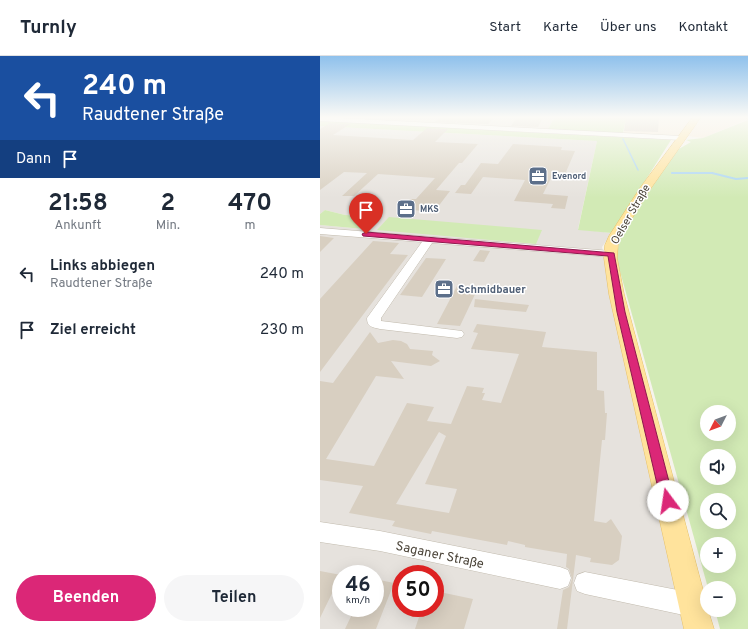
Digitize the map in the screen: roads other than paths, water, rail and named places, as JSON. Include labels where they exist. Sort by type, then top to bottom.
[{"type":"main road","name":"Oelser Straße","points":[[677,144],[653,175],[626,218],[614,239],[611,254],[623,321],[696,617]]},
{"type":"street","points":[[320,231],[611,254]]},
{"type":"street","points":[[430,239],[374,318],[374,322],[380,325],[457,334]]},
{"type":"street","name":"Saganer Straße","points":[[320,532],[380,541],[560,578]]},
{"type":"street","points":[[585,583],[696,617]]},
{"type":"waterway","points":[[625,144],[638,170]]},
{"type":"waterway","points":[[672,173],[712,173]]},
{"type":"waterway","points":[[712,173],[736,179],[748,178]]},
{"type":"place","name":"Evenord","points":[[538,176]]},
{"type":"place","name":"MKS","points":[[406,209]]},
{"type":"place","name":"Schmidbauer","points":[[444,289]]}]
